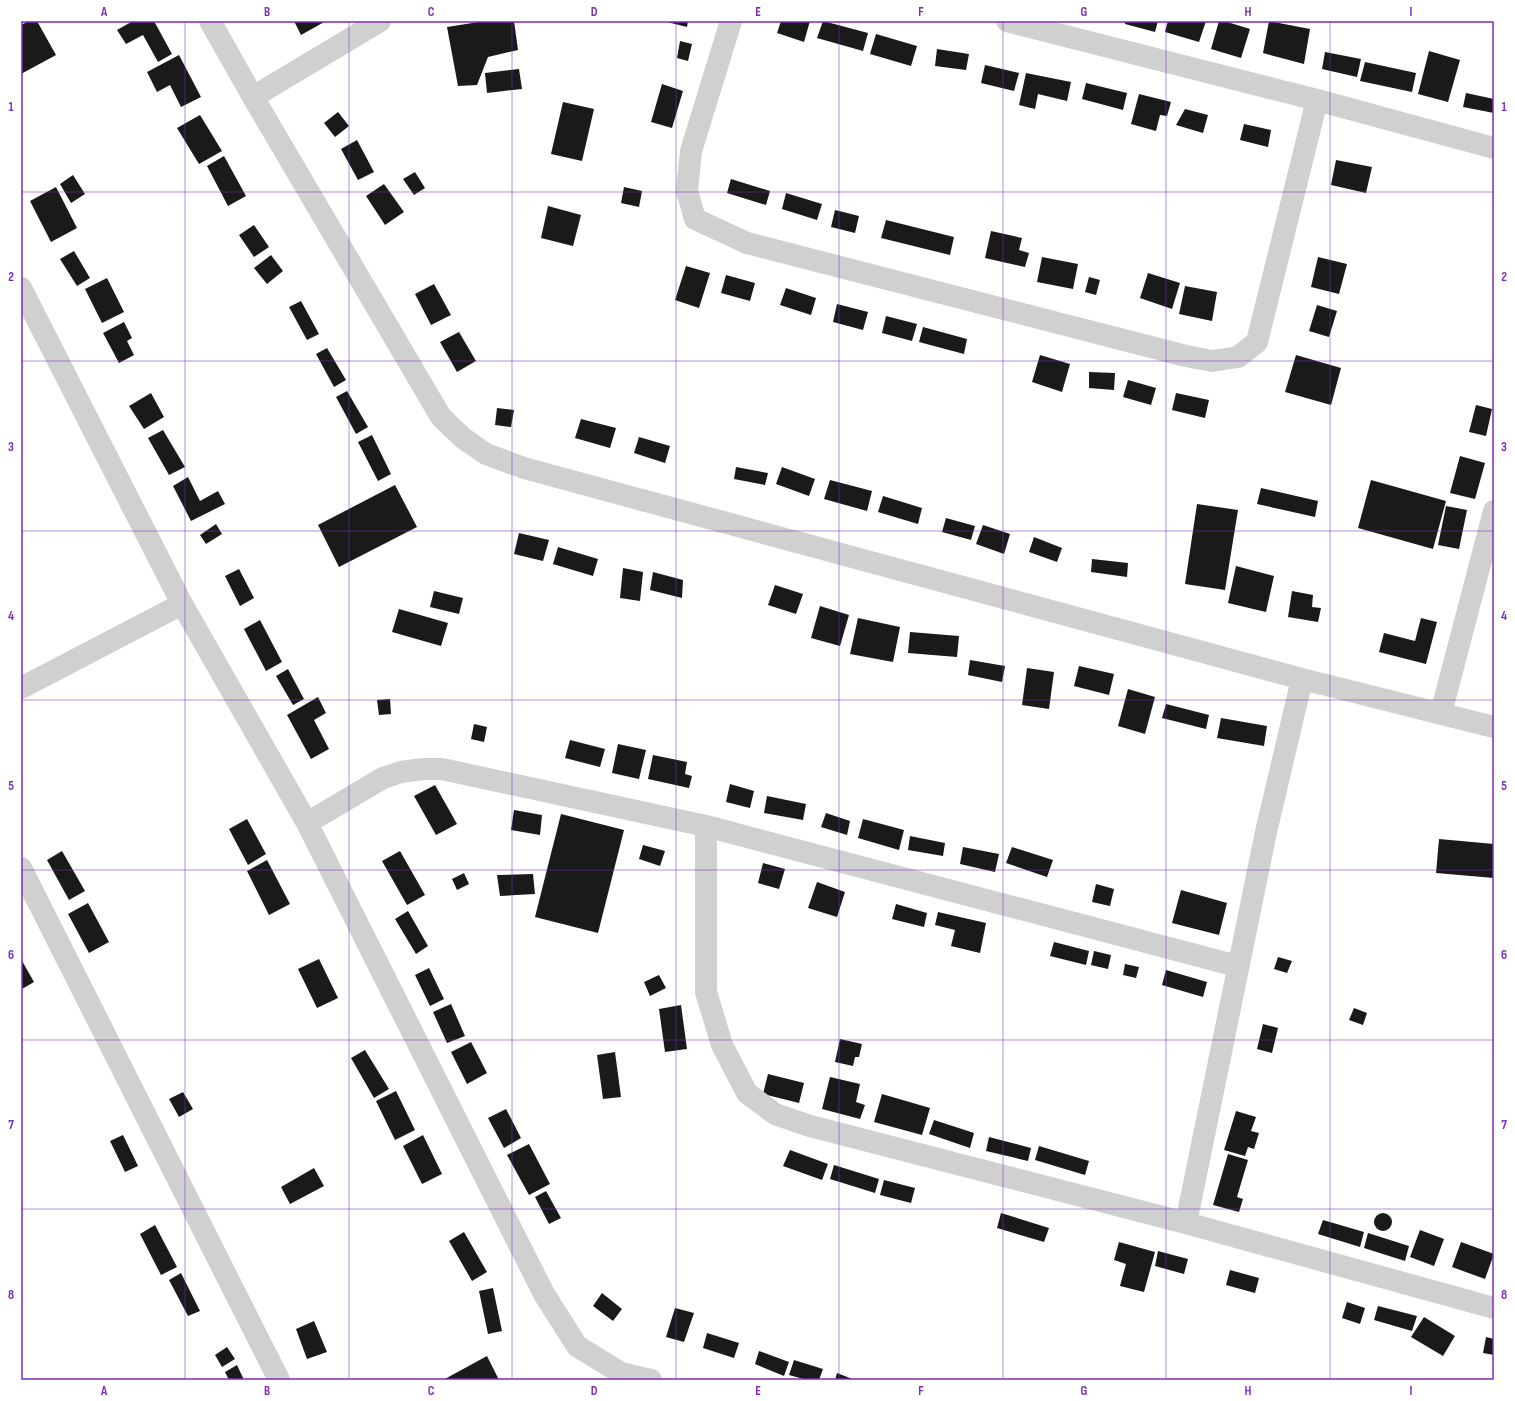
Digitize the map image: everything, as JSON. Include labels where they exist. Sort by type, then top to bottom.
[{"type":"street","points":[[210,21],[441,417],[463,438],[486,454],[524,468],[1302,679],[1494,726]]},
{"type":"street","points":[[253,97],[380,21]]},
{"type":"street","points":[[731,21],[691,151],[687,191],[695,219],[747,242],[1186,356],[1212,361],[1238,357],[1257,342],[1317,100]]},
{"type":"street","points":[[1007,21],[1317,100],[1494,148]]},
{"type":"street","points":[[21,288],[182,604],[307,823],[544,1294],[577,1346],[621,1373],[651,1380]]},
{"type":"street","points":[[1441,713],[1494,511]]},
{"type":"street","points":[[21,688],[182,604]]},
{"type":"street","points":[[1186,1223],[1237,966],[1266,832],[1302,679]]},
{"type":"street","points":[[307,823],[383,778],[401,772],[423,768],[442,769],[706,826],[1237,966]]},
{"type":"street","points":[[706,826],[706,992],[722,1045],[747,1093],[775,1114],[810,1126],[1186,1223],[1494,1308]]},
{"type":"street","points":[[21,868],[279,1380]]},
{"type":"building","points":[[29,21],[37,21],[56,55],[21,74],[21,25]]},
{"type":"building","points":[[133,21],[154,21],[172,54],[158,62],[143,35],[126,44],[117,30]]},
{"type":"building","points":[[294,21],[326,21],[301,35]]},
{"type":"building","points":[[485,21],[514,21],[518,50],[488,57],[477,85],[458,86],[447,27]]},
{"type":"building","points":[[663,21],[688,21],[687,27]]},
{"type":"building","points":[[781,21],[810,21],[804,42],[777,33]]},
{"type":"building","points":[[823,21],[868,33],[863,51],[817,38]]},
{"type":"building","points":[[1125,21],[1158,21],[1155,32],[1125,24]]},
{"type":"building","points":[[1168,21],[1206,21],[1199,42],[1165,32]]},
{"type":"building","points":[[1219,21],[1224,21],[1250,29],[1241,58],[1211,49]]},
{"type":"building","points":[[1269,21],[1310,29],[1304,64],[1263,53]]},
{"type":"building","points":[[876,34],[917,46],[911,66],[870,54]]},
{"type":"building","points":[[680,41],[692,44],[688,61],[677,58]]},
{"type":"building","points":[[937,49],[969,54],[966,70],[935,66]]},
{"type":"building","points":[[1429,51],[1460,60],[1448,102],[1418,94]]},
{"type":"building","points":[[1325,52],[1361,59],[1357,77],[1322,69]]},
{"type":"building","points":[[179,55],[201,97],[181,107],[170,85],[157,92],[147,72]]},
{"type":"building","points":[[1365,62],[1416,73],[1412,92],[1360,81]]},
{"type":"building","points":[[985,65],[1019,73],[1014,91],[981,83]]},
{"type":"building","points":[[519,69],[522,89],[487,93],[485,73]]},
{"type":"building","points":[[1026,73],[1071,82],[1067,101],[1038,94],[1035,109],[1019,105]]},
{"type":"building","points":[[1086,83],[1127,93],[1123,110],[1082,99]]},
{"type":"building","points":[[662,84],[683,91],[672,128],[651,122]]},
{"type":"building","points":[[1466,93],[1494,99],[1494,113],[1463,107]]},
{"type":"building","points":[[1139,94],[1171,102],[1167,116],[1160,115],[1156,131],[1131,124]]},
{"type":"building","points":[[563,102],[594,109],[582,161],[551,154]]},
{"type":"building","points":[[1185,109],[1208,115],[1203,133],[1176,125]]},
{"type":"building","points":[[338,112],[349,126],[335,137],[324,123]]},
{"type":"building","points":[[200,115],[222,151],[199,164],[177,128]]},
{"type":"building","points":[[1244,124],[1271,130],[1268,147],[1240,140]]},
{"type":"building","points":[[357,140],[374,172],[358,180],[341,149]]},
{"type":"building","points":[[224,156],[246,196],[228,206],[207,166]]},
{"type":"building","points":[[1336,160],[1372,167],[1366,193],[1331,185]]},
{"type":"building","points":[[415,172],[425,188],[414,195],[403,179]]},
{"type":"building","points":[[73,175],[85,194],[71,203],[60,184]]},
{"type":"building","points":[[731,179],[770,191],[766,205],[727,193]]},
{"type":"building","points":[[384,184],[404,212],[385,225],[366,196]]},
{"type":"building","points":[[56,187],[77,228],[51,242],[30,201]]},
{"type":"building","points":[[624,187],[642,191],[639,207],[621,203]]},
{"type":"building","points":[[786,193],[822,204],[817,220],[782,209]]},
{"type":"building","points":[[548,206],[581,215],[573,246],[541,238]]},
{"type":"building","points":[[835,210],[859,216],[855,233],[831,227]]},
{"type":"building","points":[[886,220],[954,237],[950,255],[881,238]]},
{"type":"building","points":[[254,225],[269,247],[254,257],[239,235]]},
{"type":"building","points":[[991,231],[1022,238],[1019,250],[1029,253],[1025,267],[985,258]]},
{"type":"building","points":[[74,251],[90,278],[77,286],[60,259]]},
{"type":"building","points":[[271,255],[283,271],[267,284],[254,268]]},
{"type":"building","points":[[1042,257],[1078,264],[1073,289],[1037,282]]},
{"type":"building","points":[[1318,257],[1347,264],[1339,294],[1311,287]]},
{"type":"building","points":[[686,266],[710,273],[699,308],[675,300]]},
{"type":"building","points":[[1148,273],[1180,283],[1172,309],[1140,298]]},
{"type":"building","points":[[726,275],[755,283],[750,301],[721,293]]},
{"type":"building","points":[[1089,277],[1100,280],[1096,295],[1085,292]]},
{"type":"building","points":[[107,278],[124,312],[102,323],[85,289]]},
{"type":"building","points":[[434,284],[451,315],[431,325],[415,294]]},
{"type":"building","points":[[1185,286],[1217,292],[1212,321],[1179,314]]},
{"type":"building","points":[[786,288],[816,298],[811,315],[780,305]]},
{"type":"building","points":[[301,301],[319,334],[307,340],[289,307]]},
{"type":"building","points":[[837,304],[868,312],[863,330],[833,322]]},
{"type":"building","points":[[1317,305],[1337,311],[1329,337],[1309,331]]},
{"type":"building","points":[[886,316],[917,324],[912,341],[882,333]]},
{"type":"building","points":[[124,322],[132,338],[127,341],[134,355],[119,363],[103,333]]},
{"type":"building","points":[[923,327],[967,339],[964,354],[919,342]]},
{"type":"building","points":[[459,332],[476,361],[457,372],[440,342]]},
{"type":"building","points":[[327,348],[346,380],[334,387],[316,354]]},
{"type":"building","points":[[1040,355],[1070,364],[1062,392],[1032,382]]},
{"type":"building","points":[[1296,355],[1341,368],[1331,405],[1285,392]]},
{"type":"building","points":[[1089,372],[1115,373],[1114,390],[1089,388]]},
{"type":"building","points":[[1128,380],[1156,388],[1151,405],[1123,397]]},
{"type":"building","points":[[347,391],[368,427],[356,434],[336,397]]},
{"type":"building","points":[[151,393],[164,417],[144,429],[129,406]]},
{"type":"building","points":[[1176,393],[1209,400],[1205,418],[1172,410]]},
{"type":"building","points":[[1476,405],[1492,409],[1486,436],[1469,432]]},
{"type":"building","points":[[497,408],[514,410],[511,427],[495,425]]},
{"type":"building","points":[[581,419],[616,428],[610,448],[575,438]]},
{"type":"building","points":[[163,430],[185,467],[169,475],[148,438]]},
{"type":"building","points":[[372,435],[391,474],[378,481],[358,442]]},
{"type":"building","points":[[639,437],[670,446],[665,463],[634,453]]},
{"type":"building","points":[[1460,456],[1485,463],[1475,499],[1450,493]]},
{"type":"building","points":[[736,467],[768,473],[765,485],[734,479]]},
{"type":"building","points":[[782,467],[815,479],[809,496],[776,484]]},
{"type":"building","points":[[188,477],[200,501],[218,491],[225,504],[191,521],[173,486]]},
{"type":"building","points":[[830,480],[872,491],[867,511],[824,499]]},
{"type":"building","points":[[1371,480],[1446,501],[1433,549],[1358,528]]},
{"type":"building","points":[[395,485],[417,527],[339,567],[318,525]]},
{"type":"building","points":[[1261,488],[1318,501],[1315,517],[1257,504]]},
{"type":"building","points":[[883,496],[922,508],[918,524],[878,512]]},
{"type":"building","points":[[1197,504],[1238,510],[1225,590],[1185,584]]},
{"type":"building","points":[[1446,506],[1467,510],[1459,549],[1438,545]]},
{"type":"building","points":[[946,518],[975,526],[971,540],[942,532]]},
{"type":"building","points":[[216,524],[222,534],[206,544],[200,535]]},
{"type":"building","points":[[983,525],[1010,534],[1004,554],[976,544]]},
{"type":"building","points":[[519,533],[549,540],[543,561],[514,554]]},
{"type":"building","points":[[1034,537],[1062,548],[1057,562],[1029,552]]},
{"type":"building","points":[[558,547],[598,559],[593,576],[553,564]]},
{"type":"building","points":[[1092,559],[1128,563],[1127,577],[1091,572]]},
{"type":"building","points":[[1236,566],[1274,576],[1266,612],[1228,603]]},
{"type":"building","points":[[623,568],[643,572],[640,601],[620,598]]},
{"type":"building","points":[[239,569],[254,598],[240,606],[225,576]]},
{"type":"building","points":[[653,572],[683,580],[682,598],[650,590]]},
{"type":"building","points":[[775,585],[803,594],[796,614],[768,605]]},
{"type":"building","points":[[434,591],[463,598],[459,614],[430,607]]},
{"type":"building","points":[[1292,591],[1313,595],[1312,607],[1321,608],[1318,622],[1288,617]]},
{"type":"building","points":[[820,606],[849,615],[840,646],[811,638]]},
{"type":"building","points":[[399,609],[448,623],[441,646],[392,632]]},
{"type":"building","points":[[858,618],[900,627],[893,662],[850,654]]},
{"type":"building","points":[[1421,618],[1437,622],[1426,664],[1379,652],[1384,633],[1415,641]]},
{"type":"building","points":[[260,620],[282,662],[266,671],[244,629]]},
{"type":"building","points":[[910,632],[959,636],[957,657],[908,653]]},
{"type":"building","points":[[970,660],[1005,666],[1002,682],[968,675]]},
{"type":"building","points":[[1079,666],[1114,674],[1109,695],[1074,686]]},
{"type":"building","points":[[1027,668],[1054,672],[1049,709],[1022,705]]},
{"type":"building","points":[[288,669],[304,699],[293,705],[276,676]]},
{"type":"building","points":[[1128,689],[1155,697],[1145,734],[1118,726]]},
{"type":"building","points":[[318,697],[326,713],[314,720],[329,749],[311,759],[287,715]]},
{"type":"building","points":[[390,699],[391,714],[379,715],[377,700]]},
{"type":"building","points":[[1166,704],[1209,715],[1206,729],[1162,718]]},
{"type":"building","points":[[1221,718],[1267,726],[1264,746],[1217,738]]},
{"type":"building","points":[[474,724],[487,727],[484,742],[471,739]]},
{"type":"building","points":[[570,740],[605,749],[600,767],[565,758]]},
{"type":"building","points":[[618,744],[646,750],[639,779],[612,773]]},
{"type":"building","points":[[653,755],[687,762],[685,774],[692,776],[689,788],[648,779]]},
{"type":"building","points":[[730,784],[754,791],[750,808],[726,802]]},
{"type":"building","points":[[435,785],[457,824],[436,835],[414,796]]},
{"type":"building","points":[[767,796],[806,804],[803,820],[764,813]]},
{"type":"building","points":[[514,810],[542,815],[540,835],[511,830]]},
{"type":"building","points":[[826,813],[850,821],[847,835],[821,827]]},
{"type":"building","points":[[561,814],[624,830],[598,933],[535,917]]},
{"type":"building","points":[[247,819],[266,854],[248,865],[229,829]]},
{"type":"building","points":[[863,819],[904,830],[899,850],[858,838]]},
{"type":"building","points":[[910,836],[945,843],[943,856],[908,850]]},
{"type":"building","points":[[1439,839],[1494,844],[1494,878],[1436,873]]},
{"type":"building","points":[[643,845],[665,851],[660,866],[639,859]]},
{"type":"building","points":[[963,847],[999,854],[995,872],[960,864]]},
{"type":"building","points":[[1012,847],[1053,860],[1047,877],[1006,863]]},
{"type":"building","points":[[62,851],[85,891],[69,900],[47,860]]},
{"type":"building","points":[[400,851],[425,895],[407,905],[382,861]]},
{"type":"building","points":[[267,860],[290,904],[269,915],[247,871]]},
{"type":"building","points":[[763,863],[785,869],[779,889],[758,883]]},
{"type":"building","points":[[464,873],[469,884],[457,890],[452,879]]},
{"type":"building","points":[[533,874],[535,894],[500,896],[497,875]]},
{"type":"building","points":[[817,882],[845,892],[837,917],[808,908]]},
{"type":"building","points":[[1096,884],[1114,889],[1110,906],[1092,902]]},
{"type":"building","points":[[1181,890],[1227,903],[1219,935],[1172,923]]},
{"type":"building","points":[[88,903],[109,942],[89,953],[68,914]]},
{"type":"building","points":[[896,904],[927,913],[924,927],[892,919]]},
{"type":"building","points":[[408,911],[428,946],[416,954],[395,919]]},
{"type":"building","points":[[938,912],[986,923],[980,953],[951,946],[955,930],[935,925]]},
{"type":"building","points":[[1054,942],[1089,951],[1086,965],[1050,956]]},
{"type":"building","points":[[1094,951],[1111,955],[1108,969],[1091,965]]},
{"type":"building","points":[[1278,957],[1292,961],[1287,973],[1274,969]]},
{"type":"building","points":[[21,959],[34,982],[22,989],[21,987]]},
{"type":"building","points":[[319,959],[338,998],[317,1008],[298,969]]},
{"type":"building","points":[[1125,964],[1139,967],[1136,978],[1123,975]]},
{"type":"building","points":[[429,968],[444,999],[430,1006],[415,975]]},
{"type":"building","points":[[1166,970],[1207,982],[1203,997],[1162,985]]},
{"type":"building","points":[[659,975],[666,988],[650,996],[644,982]]},
{"type":"building","points":[[451,1004],[465,1036],[447,1043],[433,1012]]},
{"type":"building","points":[[681,1005],[687,1049],[665,1052],[659,1009]]},
{"type":"building","points":[[1354,1008],[1367,1013],[1363,1025],[1349,1020]]},
{"type":"building","points":[[1263,1024],[1278,1028],[1272,1053],[1257,1049]]},
{"type":"building","points":[[840,1039],[862,1044],[859,1057],[855,1057],[853,1066],[835,1062]]},
{"type":"building","points":[[471,1042],[487,1073],[467,1084],[451,1052]]},
{"type":"building","points":[[365,1050],[389,1089],[374,1098],[351,1058]]},
{"type":"building","points":[[615,1052],[621,1097],[603,1099],[597,1055]]},
{"type":"building","points":[[768,1074],[804,1083],[799,1103],[763,1094]]},
{"type":"building","points":[[830,1077],[860,1084],[856,1102],[865,1105],[860,1119],[822,1109]]},
{"type":"building","points":[[396,1091],[415,1130],[395,1140],[376,1101]]},
{"type":"building","points":[[183,1092],[193,1109],[179,1117],[169,1099]]},
{"type":"building","points":[[882,1094],[930,1108],[922,1135],[874,1122]]},
{"type":"building","points":[[506,1109],[521,1138],[504,1148],[488,1118]]},
{"type":"building","points":[[1236,1111],[1256,1117],[1251,1131],[1259,1133],[1254,1149],[1248,1147],[1245,1156],[1224,1150]]},
{"type":"building","points":[[934,1120],[974,1133],[970,1148],[929,1134]]},
{"type":"building","points":[[123,1135],[138,1166],[125,1172],[110,1141]]},
{"type":"building","points":[[423,1135],[442,1174],[422,1184],[403,1146]]},
{"type":"building","points":[[989,1137],[1031,1148],[1028,1161],[986,1151]]},
{"type":"building","points":[[529,1144],[550,1184],[529,1195],[507,1155]]},
{"type":"building","points":[[1039,1146],[1089,1161],[1085,1175],[1035,1160]]},
{"type":"building","points":[[790,1150],[828,1164],[822,1180],[783,1166]]},
{"type":"building","points":[[1228,1154],[1248,1160],[1237,1197],[1243,1199],[1239,1212],[1213,1205]]},
{"type":"building","points":[[834,1165],[879,1179],[875,1193],[830,1179]]},
{"type":"building","points":[[314,1168],[324,1186],[290,1204],[281,1187]]},
{"type":"building","points":[[884,1180],[915,1188],[911,1203],[880,1195]]},
{"type":"building","points":[[546,1191],[561,1218],[549,1224],[535,1197]]},
{"type":"building","points":[[1001,1213],[1049,1228],[1044,1242],[997,1228]]},
{"type":"building","points":[[1383,1213],[1389,1216],[1392,1222],[1389,1228],[1383,1231],[1377,1228],[1374,1222],[1377,1216]]},
{"type":"building","points":[[1323,1220],[1364,1232],[1360,1247],[1318,1234]]},
{"type":"building","points":[[155,1225],[177,1267],[161,1275],[140,1234]]},
{"type":"building","points":[[1420,1230],[1444,1239],[1434,1266],[1410,1257]]},
{"type":"building","points":[[464,1232],[487,1272],[472,1281],[449,1241]]},
{"type":"building","points":[[1368,1233],[1409,1246],[1405,1261],[1364,1248]]},
{"type":"building","points":[[1119,1242],[1155,1252],[1144,1292],[1120,1286],[1126,1264],[1114,1260]]},
{"type":"building","points":[[1461,1242],[1494,1254],[1485,1279],[1452,1267]]},
{"type":"building","points":[[1158,1251],[1188,1259],[1184,1274],[1155,1266]]},
{"type":"building","points":[[1230,1270],[1259,1278],[1255,1293],[1226,1285]]},
{"type":"building","points":[[181,1273],[200,1311],[188,1316],[169,1280]]},
{"type":"building","points":[[493,1288],[502,1331],[488,1334],[479,1291]]},
{"type":"building","points":[[602,1293],[622,1309],[613,1321],[593,1306]]},
{"type":"building","points":[[1347,1302],[1365,1308],[1360,1324],[1342,1318]]},
{"type":"building","points":[[1378,1306],[1417,1316],[1412,1331],[1374,1320]]},
{"type":"building","points":[[675,1308],[694,1313],[684,1342],[666,1337]]},
{"type":"building","points":[[1424,1317],[1455,1336],[1443,1356],[1411,1337]]},
{"type":"building","points":[[314,1321],[327,1352],[307,1359],[296,1329]]},
{"type":"building","points":[[707,1333],[739,1343],[734,1358],[703,1348]]},
{"type":"building","points":[[1486,1337],[1494,1339],[1494,1355],[1483,1353]]},
{"type":"building","points":[[227,1347],[235,1359],[222,1367],[215,1355]]},
{"type":"building","points":[[759,1351],[789,1362],[784,1376],[755,1364]]},
{"type":"building","points":[[487,1356],[499,1380],[443,1380]]},
{"type":"building","points":[[794,1360],[823,1369],[819,1380],[807,1380],[789,1375]]},
{"type":"building","points":[[237,1365],[244,1380],[229,1380],[225,1372]]},
{"type":"building","points":[[837,1373],[855,1380],[835,1380]]}]
